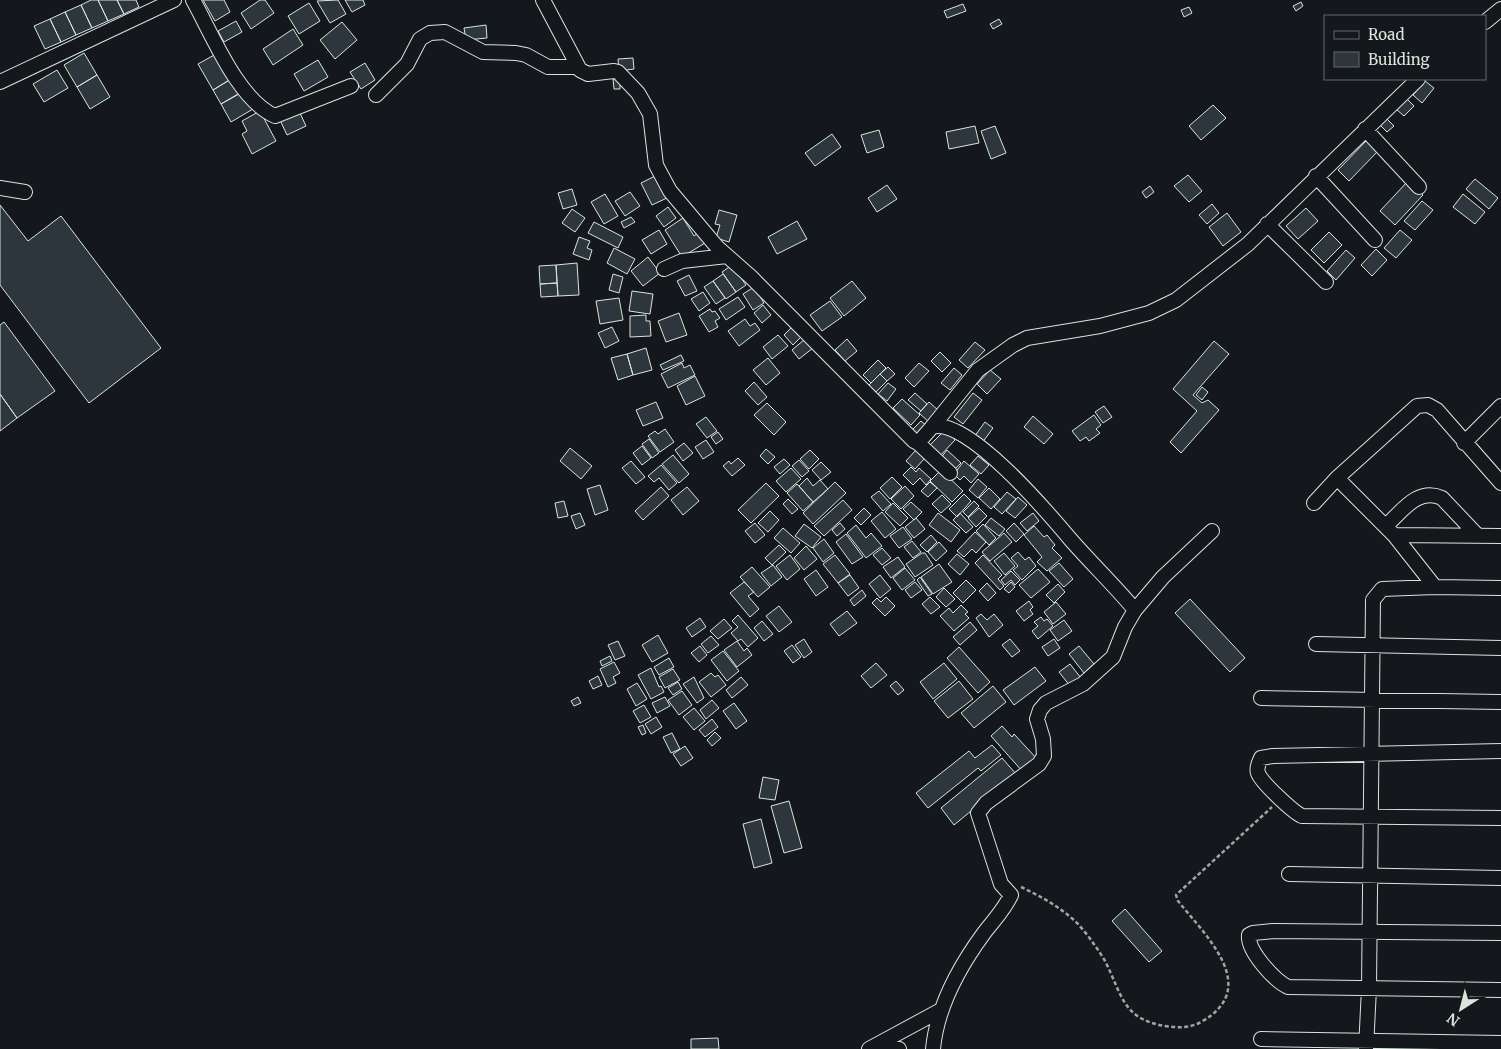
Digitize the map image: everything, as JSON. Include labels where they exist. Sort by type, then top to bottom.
[{"type":"street","points":[[0,82],[174,0]]},
{"type":"street","points":[[193,0],[229,69],[254,102],[268,113],[275,116],[351,86]]},
{"type":"street","points":[[543,0],[578,67],[583,73],[614,71],[638,93],[650,114],[656,165],[670,191],[727,256],[950,473]]},
{"type":"street","points":[[1486,21],[1501,9]]},
{"type":"street","points":[[376,96],[407,64],[420,39],[440,32],[452,34],[483,52],[526,55],[548,67],[578,67]]},
{"type":"street","points":[[918,443],[978,370],[1013,345],[1027,338],[1100,326],[1163,308],[1176,300],[1248,244],[1364,129],[1417,80]]},
{"type":"street","points":[[1364,129],[1419,187]]},
{"type":"street","points":[[1316,176],[1375,240]]},
{"type":"street","points":[[0,188],[24,192]]},
{"type":"street","points":[[1268,224],[1326,282]]},
{"type":"street","points":[[664,269],[679,262],[727,256]]},
{"type":"street","points":[[1314,503],[1337,478],[1417,406],[1428,405],[1437,410],[1501,483]]},
{"type":"street","points":[[1464,442],[1501,406]]},
{"type":"street","points":[[932,428],[945,426],[974,443],[1000,464],[1048,511],[1135,610]]},
{"type":"street","points":[[1337,478],[1390,530],[1435,587]]},
{"type":"street","points":[[1390,530],[1418,497],[1425,494],[1434,494],[1442,498],[1478,536]]},
{"type":"street","points":[[1390,530],[1501,536]]},
{"type":"street","points":[[934,1049],[935,1028],[941,1010],[960,970],[985,932],[1003,911],[1011,895],[1001,884],[978,813],[986,803],[1040,764],[1044,756],[1044,739],[1037,719],[1040,710],[1046,703],[1083,684],[1113,657],[1125,627],[1135,610],[1163,577],[1212,531]]},
{"type":"street","points":[[1366,1045],[1369,988],[1368,932],[1373,600],[1382,589],[1435,587],[1501,588]]},
{"type":"street","points":[[1316,644],[1501,648]]},
{"type":"street","points":[[1261,698],[1501,702]]},
{"type":"street","points":[[1501,751],[1273,756],[1262,758],[1257,766],[1258,775],[1293,810],[1302,816],[1501,818]]},
{"type":"street","points":[[1289,874],[1501,878]]},
{"type":"street","points":[[1501,933],[1273,931],[1249,935],[1249,941],[1260,960],[1279,983],[1288,987],[1501,990]]},
{"type":"street","points":[[869,1049],[941,1010]]},
{"type":"street","points":[[1261,1039],[1366,1045],[1501,1043]]},
{"type":"street","points":[[882,1042],[899,1049]]},
{"type":"path","points":[[1001,884],[1020,886],[1050,902],[1078,924],[1104,960],[1123,1003],[1132,1014],[1154,1024],[1177,1028],[1194,1025],[1219,1010],[1229,987],[1228,972],[1209,940],[1178,901],[1176,895],[1275,804]]},
{"type":"building","points":[[91,0],[98,0],[108,21],[92,28],[81,5]]},
{"type":"building","points":[[98,0],[117,0],[124,14],[108,21]]},
{"type":"building","points":[[117,0],[136,0],[139,7],[124,14]]},
{"type":"building","points":[[203,0],[224,0],[230,12],[215,21]]},
{"type":"building","points":[[260,0],[265,0],[274,13],[251,29],[241,13]]},
{"type":"building","points":[[338,0],[346,14],[330,23],[317,1]]},
{"type":"building","points":[[345,0],[363,0],[365,5],[352,12]]},
{"type":"building","points":[[1301,2],[1303,6],[1296,11],[1293,6]]},
{"type":"building","points":[[309,3],[320,21],[299,34],[288,16]]},
{"type":"building","points":[[963,4],[966,11],[947,18],[944,11]]},
{"type":"building","points":[[81,5],[92,28],[76,35],[65,12]]},
{"type":"building","points":[[1189,7],[1192,13],[1184,17],[1181,10]]},
{"type":"building","points":[[65,12],[76,35],[61,42],[50,19]]},
{"type":"building","points":[[50,19],[61,42],[45,49],[34,26]]},
{"type":"building","points":[[999,19],[1002,24],[993,29],[990,24]]},
{"type":"building","points":[[236,21],[242,32],[224,42],[218,31]]},
{"type":"building","points":[[342,22],[357,40],[335,59],[320,40]]},
{"type":"building","points":[[486,25],[487,38],[466,40],[464,28]]},
{"type":"building","points":[[293,29],[303,45],[273,65],[263,49]]},
{"type":"building","points":[[84,53],[97,75],[77,87],[64,65]]},
{"type":"building","points":[[216,54],[231,79],[213,90],[198,64]]},
{"type":"building","points":[[633,58],[634,69],[619,71],[618,59]]},
{"type":"building","points":[[318,60],[328,77],[304,91],[294,74]]},
{"type":"building","points":[[365,63],[375,80],[361,89],[350,72]]},
{"type":"building","points":[[57,70],[68,88],[44,102],[33,84]]},
{"type":"building","points":[[97,75],[110,97],[90,109],[77,87]]},
{"type":"building","points":[[231,79],[239,94],[221,104],[213,90]]},
{"type":"building","points":[[613,79],[620,79],[620,89],[614,89]]},
{"type":"building","points":[[1425,81],[1434,88],[1422,103],[1413,95]]},
{"type":"building","points":[[243,91],[253,109],[231,122],[221,104]]},
{"type":"building","points":[[1406,98],[1414,106],[1404,116],[1396,109]]},
{"type":"building","points":[[1213,105],[1226,118],[1201,140],[1189,126]]},
{"type":"building","points":[[260,111],[276,141],[252,154],[242,134],[247,131],[242,121]]},
{"type":"building","points":[[299,111],[306,126],[287,135],[280,120]]},
{"type":"building","points":[[1385,117],[1394,126],[1387,132],[1378,123]]},
{"type":"building","points":[[975,126],[979,143],[949,149],[946,132]]},
{"type":"building","points":[[995,126],[1006,153],[991,159],[981,131]]},
{"type":"building","points":[[879,130],[884,147],[867,153],[861,135]]},
{"type":"building","points":[[832,134],[841,147],[815,166],[805,153]]},
{"type":"building","points":[[1368,139],[1379,150],[1349,181],[1338,170]]},
{"type":"building","points":[[657,175],[669,197],[652,205],[641,183]]},
{"type":"building","points":[[1188,175],[1202,191],[1189,202],[1174,186]]},
{"type":"building","points":[[1475,179],[1498,198],[1489,209],[1466,189]]},
{"type":"building","points":[[1408,181],[1423,195],[1395,225],[1380,211]]},
{"type":"building","points":[[887,185],[897,199],[877,212],[868,198]]},
{"type":"building","points":[[1150,186],[1154,192],[1146,198],[1142,192]]},
{"type":"building","points":[[572,189],[577,205],[563,209],[558,193]]},
{"type":"building","points":[[630,192],[640,206],[625,216],[615,201]]},
{"type":"building","points":[[605,194],[618,216],[604,224],[591,202]]},
{"type":"building","points":[[1463,194],[1485,212],[1475,224],[1453,207]]},
{"type":"building","points":[[1422,201],[1433,210],[1415,230],[1404,221]]},
{"type":"building","points":[[1212,204],[1219,213],[1207,224],[1199,215]]},
{"type":"building","points":[[0,205],[28,241],[61,216],[161,348],[89,403],[0,285]]},
{"type":"building","points":[[668,207],[676,218],[664,227],[656,216]]},
{"type":"building","points":[[1306,208],[1318,221],[1298,239],[1286,226]]},
{"type":"building","points":[[572,209],[585,218],[575,232],[562,223]]},
{"type":"building","points":[[719,210],[737,215],[729,242],[716,238],[720,225],[715,224]]},
{"type":"building","points":[[1227,213],[1241,232],[1223,246],[1209,227]]},
{"type":"building","points":[[631,217],[635,222],[624,228],[621,222]]},
{"type":"building","points":[[683,218],[694,236],[699,232],[705,243],[682,257],[665,230]]},
{"type":"building","points":[[797,221],[807,239],[777,254],[768,237]]},
{"type":"building","points":[[594,222],[623,237],[618,248],[588,233]]},
{"type":"building","points":[[659,230],[667,244],[651,254],[642,240]]},
{"type":"building","points":[[1400,230],[1412,240],[1396,258],[1384,248]]},
{"type":"building","points":[[1329,232],[1342,245],[1324,263],[1311,250]]},
{"type":"building","points":[[579,237],[590,241],[587,248],[592,250],[589,260],[573,254]]},
{"type":"building","points":[[614,248],[635,259],[627,274],[607,263]]},
{"type":"building","points":[[1376,249],[1387,260],[1372,276],[1361,265]]},
{"type":"building","points":[[1346,250],[1355,258],[1336,280],[1327,271]]},
{"type":"building","points":[[648,257],[660,273],[643,286],[631,271]]},
{"type":"building","points":[[577,263],[579,295],[558,296],[556,265]]},
{"type":"building","points":[[556,265],[557,283],[540,284],[539,266]]},
{"type":"building","points":[[732,265],[746,285],[736,292],[722,272]]},
{"type":"building","points":[[613,274],[623,277],[619,293],[609,290]]},
{"type":"building","points":[[723,274],[736,292],[726,299],[713,281]]},
{"type":"building","points":[[689,275],[697,291],[685,296],[677,281]]},
{"type":"building","points":[[713,281],[725,298],[716,304],[704,287]]},
{"type":"building","points":[[852,281],[866,298],[844,316],[830,298]]},
{"type":"building","points":[[557,283],[558,296],[541,297],[540,284]]},
{"type":"building","points":[[754,287],[764,303],[753,310],[743,294]]},
{"type":"building","points":[[632,291],[653,294],[650,314],[629,311]]},
{"type":"building","points":[[703,292],[710,303],[699,311],[691,299]]},
{"type":"building","points":[[738,297],[745,307],[726,320],[719,309]]},
{"type":"building","points":[[619,298],[623,320],[600,324],[596,301]]},
{"type":"building","points":[[830,301],[842,317],[822,331],[810,315]]},
{"type":"building","points":[[763,305],[771,315],[762,323],[754,313]]},
{"type":"building","points":[[710,309],[712,312],[715,311],[720,318],[715,321],[718,327],[709,332],[699,316]]},
{"type":"building","points":[[679,313],[687,335],[666,342],[658,321]]},
{"type":"building","points":[[646,315],[646,321],[650,321],[651,336],[630,337],[630,316]]},
{"type":"building","points":[[745,319],[750,326],[755,323],[760,330],[739,346],[728,331]]},
{"type":"building","points":[[4,322],[55,391],[17,418],[0,394],[0,325]]},
{"type":"building","points":[[793,326],[802,336],[793,345],[784,335]]},
{"type":"building","points":[[612,327],[619,341],[605,348],[598,333]]},
{"type":"building","points":[[778,335],[788,346],[772,359],[763,347]]},
{"type":"building","points":[[805,339],[813,348],[799,359],[792,350]]},
{"type":"building","points":[[847,339],[857,351],[845,361],[835,350]]},
{"type":"building","points":[[1214,341],[1229,354],[1193,395],[1202,403],[1208,400],[1219,410],[1181,453],[1170,442],[1197,411],[1173,389]]},
{"type":"building","points":[[975,342],[985,350],[968,368],[959,360]]},
{"type":"building","points":[[646,348],[652,370],[633,375],[627,354]]},
{"type":"building","points":[[940,352],[951,363],[942,372],[931,361]]},
{"type":"building","points":[[627,354],[633,375],[618,380],[611,358]]},
{"type":"building","points":[[681,355],[684,361],[663,370],[660,365]]},
{"type":"building","points":[[768,358],[780,373],[766,385],[753,370]]},
{"type":"building","points":[[878,360],[886,368],[871,383],[863,375]]},
{"type":"building","points":[[682,363],[684,368],[690,365],[695,375],[668,388],[661,374]]},
{"type":"building","points":[[919,363],[929,371],[914,387],[905,378]]},
{"type":"building","points":[[888,367],[895,374],[887,381],[880,374]]},
{"type":"building","points":[[954,368],[962,375],[950,390],[941,383]]},
{"type":"building","points":[[990,370],[1001,379],[987,394],[977,384]]},
{"type":"building","points":[[880,374],[887,381],[876,392],[869,385]]},
{"type":"building","points":[[695,376],[705,396],[686,405],[677,386]]},
{"type":"building","points":[[754,382],[767,397],[758,405],[745,391]]},
{"type":"building","points":[[888,383],[896,389],[887,401],[878,394]]},
{"type":"building","points":[[1202,387],[1208,392],[1202,400],[1196,395]]},
{"type":"building","points":[[915,393],[927,404],[921,411],[908,400]]},
{"type":"building","points":[[973,393],[982,400],[963,424],[954,417]]},
{"type":"building","points":[[0,394],[17,418],[0,431]]},
{"type":"building","points":[[902,399],[920,415],[911,425],[893,408]]},
{"type":"building","points":[[656,402],[663,418],[643,426],[636,410]]},
{"type":"building","points":[[929,402],[940,412],[930,423],[919,413]]},
{"type":"building","points":[[767,403],[786,422],[774,435],[754,415]]},
{"type":"building","points":[[1104,406],[1112,417],[1103,423],[1095,412]]},
{"type":"building","points":[[1094,415],[1101,425],[1096,429],[1100,433],[1089,441],[1086,437],[1080,441],[1072,431]]},
{"type":"building","points":[[1033,416],[1053,434],[1044,444],[1024,427]]},
{"type":"building","points":[[706,417],[717,431],[707,438],[696,424]]},
{"type":"building","points":[[921,421],[929,428],[919,439],[911,431]]},
{"type":"building","points":[[985,422],[993,428],[982,443],[974,437]]},
{"type":"building","points":[[665,429],[674,442],[660,452],[648,436],[655,431],[658,434]]},
{"type":"building","points":[[945,430],[955,440],[939,457],[928,447]]},
{"type":"building","points":[[718,432],[723,439],[716,444],[711,437]]},
{"type":"building","points":[[649,439],[659,453],[652,458],[642,444]]},
{"type":"building","points":[[706,440],[714,452],[703,459],[695,447]]},
{"type":"building","points":[[684,443],[693,453],[683,461],[675,450]]},
{"type":"building","points":[[642,446],[651,458],[642,465],[633,453]]},
{"type":"building","points":[[570,448],[592,466],[581,479],[560,461]]},
{"type":"building","points":[[766,449],[775,457],[768,464],[760,456]]},
{"type":"building","points":[[810,450],[819,459],[809,469],[800,459]]},
{"type":"building","points":[[916,450],[925,458],[915,469],[906,461]]},
{"type":"building","points":[[947,450],[961,463],[953,471],[940,459]]},
{"type":"building","points":[[673,455],[689,474],[679,483],[662,464]]},
{"type":"building","points":[[978,456],[989,465],[981,474],[970,465]]},
{"type":"building","points":[[738,458],[745,465],[732,476],[723,466],[729,461],[731,464]]},
{"type":"building","points":[[784,459],[790,465],[780,474],[774,467]]},
{"type":"building","points":[[799,460],[809,471],[802,477],[792,466]]},
{"type":"building","points":[[631,461],[645,477],[636,484],[622,468]]},
{"type":"building","points":[[964,461],[979,474],[971,483],[964,476],[960,480],[954,474]]},
{"type":"building","points":[[821,462],[831,472],[821,480],[812,470]]},
{"type":"building","points":[[661,465],[677,483],[669,490],[659,478],[654,482],[648,476]]},
{"type":"building","points":[[911,467],[916,472],[919,468],[931,479],[926,485],[920,478],[913,485],[903,475]]},
{"type":"building","points":[[791,468],[801,479],[786,492],[776,481]]},
{"type":"building","points":[[941,470],[963,491],[952,502],[930,481]]},
{"type":"building","points":[[892,477],[902,487],[890,499],[880,488]]},
{"type":"building","points":[[807,478],[813,486],[820,480],[828,489],[813,502],[799,486]]},
{"type":"building","points":[[978,479],[987,487],[978,498],[969,490]]},
{"type":"building","points":[[835,482],[846,493],[813,524],[803,513]]},
{"type":"building","points":[[930,482],[937,488],[928,497],[921,491]]},
{"type":"building","points":[[766,483],[779,496],[751,523],[738,510]]},
{"type":"building","points":[[797,484],[813,502],[803,511],[787,493]]},
{"type":"building","points":[[600,485],[608,510],[595,515],[587,489]]},
{"type":"building","points":[[905,486],[914,496],[901,509],[891,499]]},
{"type":"building","points":[[661,487],[669,496],[643,520],[635,511]]},
{"type":"building","points":[[687,487],[699,501],[683,515],[671,500]]},
{"type":"building","points":[[989,488],[1000,499],[991,509],[979,498]]},
{"type":"building","points":[[879,491],[891,504],[883,511],[871,497]]},
{"type":"building","points":[[1007,492],[1016,499],[1002,514],[994,507]]},
{"type":"building","points":[[964,494],[971,501],[957,517],[949,509]]},
{"type":"building","points":[[942,495],[951,504],[941,513],[932,504]]},
{"type":"building","points":[[1018,497],[1027,505],[1015,518],[1006,511]]},
{"type":"building","points":[[788,499],[798,509],[792,514],[783,504]]},
{"type":"building","points":[[843,500],[852,510],[824,536],[814,526]]},
{"type":"building","points":[[564,501],[568,516],[558,518],[555,503]]},
{"type":"building","points":[[974,501],[979,506],[968,517],[963,512]]},
{"type":"building","points":[[911,502],[922,512],[914,520],[903,509]]},
{"type":"building","points":[[893,503],[908,518],[900,526],[885,512]]},
{"type":"building","points":[[864,508],[871,515],[861,525],[854,518]]},
{"type":"building","points":[[979,508],[987,516],[976,527],[968,518]]},
{"type":"building","points":[[770,511],[779,520],[768,532],[758,523]]},
{"type":"building","points":[[882,512],[896,529],[885,538],[871,521]]},
{"type":"building","points":[[580,513],[585,525],[576,529],[571,516]]},
{"type":"building","points":[[938,513],[960,530],[951,542],[929,525]]},
{"type":"building","points":[[960,513],[973,527],[966,533],[953,520]]},
{"type":"building","points":[[1033,513],[1039,521],[1027,531],[1020,523]]},
{"type":"building","points":[[916,518],[925,529],[914,538],[905,527]]},
{"type":"building","points":[[991,518],[1005,529],[999,536],[985,525]]},
{"type":"building","points":[[755,523],[765,535],[755,543],[745,531]]},
{"type":"building","points":[[840,523],[845,529],[837,536],[832,530]]},
{"type":"building","points":[[1014,523],[1024,534],[1016,542],[1006,531]]},
{"type":"building","points":[[804,524],[821,537],[812,548],[795,536]]},
{"type":"building","points":[[983,524],[996,538],[989,545],[976,531]]},
{"type":"building","points":[[856,525],[866,538],[871,533],[882,546],[866,558],[847,533]]},
{"type":"building","points":[[1034,526],[1044,537],[1047,535],[1055,545],[1052,548],[1062,558],[1047,571],[1037,562],[1042,557],[1024,535]]},
{"type":"building","points":[[903,527],[912,539],[899,548],[890,536]]},
{"type":"building","points":[[783,528],[800,543],[791,553],[774,538]]},
{"type":"building","points":[[975,532],[986,542],[976,553],[972,549],[964,557],[957,551]]},
{"type":"building","points":[[1004,533],[1012,542],[990,561],[982,552]]},
{"type":"building","points":[[846,534],[863,557],[852,564],[836,542]]},
{"type":"building","points":[[931,535],[937,542],[927,552],[920,545]]},
{"type":"building","points":[[824,539],[834,553],[823,562],[813,548]]},
{"type":"building","points":[[912,541],[921,552],[913,558],[904,547]]},
{"type":"building","points":[[939,542],[947,551],[936,561],[928,552]]},
{"type":"building","points":[[779,545],[786,552],[772,565],[765,558]]},
{"type":"building","points":[[806,546],[817,559],[804,570],[794,558]]},
{"type":"building","points":[[882,548],[891,558],[882,565],[873,555]]},
{"type":"building","points":[[1018,552],[1025,560],[1029,557],[1036,566],[1022,580],[1013,570],[1018,566],[1011,558]]},
{"type":"building","points":[[922,553],[925,553],[933,565],[915,577],[906,564]]},
{"type":"building","points":[[1004,553],[1015,566],[1005,575],[994,561]]},
{"type":"building","points":[[957,554],[969,564],[960,575],[948,564]]},
{"type":"building","points":[[790,555],[800,569],[787,580],[776,566]]},
{"type":"building","points":[[835,555],[850,574],[838,583],[823,564]]},
{"type":"building","points":[[983,555],[1002,575],[998,579],[1004,586],[1000,590],[975,563]]},
{"type":"building","points":[[898,557],[905,567],[891,578],[883,567]]},
{"type":"building","points":[[1059,563],[1073,579],[1064,587],[1049,571]]},
{"type":"building","points":[[939,564],[952,582],[933,594],[921,577]]},
{"type":"building","points":[[773,565],[782,577],[771,586],[761,573]]},
{"type":"building","points":[[752,567],[770,587],[758,597],[740,577]]},
{"type":"building","points":[[905,568],[915,580],[902,590],[893,578]]},
{"type":"building","points":[[1038,569],[1050,582],[1031,598],[1019,585]]},
{"type":"building","points":[[816,570],[828,587],[816,596],[804,579]]},
{"type":"building","points":[[1011,571],[1020,580],[1015,585],[1011,580],[1005,585],[1001,580]]},
{"type":"building","points":[[850,575],[859,588],[848,596],[838,583]]},
{"type":"building","points":[[880,575],[891,589],[880,598],[869,584]]},
{"type":"building","points":[[920,577],[932,594],[928,596],[917,580]]},
{"type":"building","points":[[966,580],[976,590],[963,603],[953,593]]},
{"type":"building","points":[[744,582],[754,592],[748,596],[759,609],[750,617],[730,593]]},
{"type":"building","points":[[915,582],[922,590],[911,598],[905,590]]},
{"type":"building","points":[[1011,582],[1015,587],[1009,593],[1004,589]]},
{"type":"building","points":[[987,583],[996,593],[988,601],[979,591]]},
{"type":"building","points":[[1058,584],[1065,592],[1054,603],[1046,595]]},
{"type":"building","points":[[944,588],[955,599],[946,607],[936,597]]},
{"type":"building","points":[[862,590],[866,596],[854,606],[850,600]]},
{"type":"building","points":[[886,597],[895,606],[885,616],[872,603],[877,598],[881,602]]},
{"type":"building","points":[[930,597],[940,607],[931,614],[922,604]]},
{"type":"building","points":[[1190,599],[1245,658],[1230,672],[1175,613]]},
{"type":"building","points":[[1029,601],[1033,607],[1030,610],[1033,614],[1024,621],[1016,611]]},
{"type":"building","points":[[1056,602],[1066,614],[1053,624],[1044,612]]},
{"type":"building","points":[[961,605],[968,612],[965,614],[969,618],[954,631],[940,616],[949,608],[953,613]]},
{"type":"building","points":[[779,606],[792,622],[779,632],[766,616]]},
{"type":"building","points":[[847,611],[857,623],[839,636],[830,624]]},
{"type":"building","points":[[981,614],[987,620],[994,614],[1003,625],[989,637],[976,618]]},
{"type":"building","points":[[738,615],[758,638],[748,647],[741,639],[738,641],[731,633],[738,627],[732,621]]},
{"type":"building","points":[[1041,617],[1044,621],[1047,619],[1053,626],[1038,639],[1032,631],[1038,626],[1034,622]]},
{"type":"building","points":[[700,618],[706,627],[692,637],[686,628]]},
{"type":"building","points":[[724,619],[732,628],[718,639],[710,631]]},
{"type":"building","points":[[1064,620],[1072,631],[1058,641],[1050,630]]},
{"type":"building","points":[[762,621],[773,634],[764,641],[754,628]]},
{"type":"building","points":[[970,622],[977,630],[960,645],[953,637]]},
{"type":"building","points":[[658,635],[668,653],[652,662],[642,645]]},
{"type":"building","points":[[711,636],[719,645],[708,653],[701,644]]},
{"type":"building","points":[[804,639],[812,652],[804,658],[795,645]]},
{"type":"building","points":[[1010,639],[1020,651],[1012,657],[1002,645]]},
{"type":"building","points":[[1054,639],[1060,648],[1048,656],[1042,647]]},
{"type":"building","points":[[618,641],[625,656],[615,660],[608,645]]},
{"type":"building","points":[[737,641],[744,651],[747,648],[752,655],[737,667],[724,650]]},
{"type":"building","points":[[792,645],[801,657],[793,663],[784,651]]},
{"type":"building","points":[[700,646],[707,655],[699,662],[691,653]]},
{"type":"building","points":[[1079,646],[1094,664],[1084,673],[1069,654]]},
{"type":"building","points":[[959,647],[990,682],[978,693],[947,658]]},
{"type":"building","points":[[723,651],[739,671],[727,681],[711,660]]},
{"type":"building","points":[[610,656],[612,661],[602,666],[600,661]]},
{"type":"building","points":[[669,658],[674,667],[659,675],[654,667]]},
{"type":"building","points":[[614,662],[620,673],[613,677],[616,683],[608,687],[600,669]]},
{"type":"building","points":[[876,663],[887,675],[871,688],[861,676]]},
{"type":"building","points":[[944,663],[957,679],[933,699],[920,682]]},
{"type":"building","points":[[1070,664],[1081,678],[1070,686],[1059,672]]},
{"type":"building","points":[[1035,667],[1046,681],[1014,705],[1003,690]]},
{"type":"building","points":[[651,668],[659,687],[661,686],[664,692],[651,699],[638,675]]},
{"type":"building","points":[[673,669],[680,680],[665,688],[659,677]]},
{"type":"building","points":[[711,673],[715,677],[718,675],[726,685],[711,697],[699,682]]},
{"type":"building","points":[[598,676],[602,685],[593,689],[589,681]]},
{"type":"building","points":[[694,677],[704,698],[697,703],[683,684]]},
{"type":"building","points":[[741,677],[748,685],[732,698],[726,690]]},
{"type":"building","points":[[896,681],[904,690],[898,695],[890,686]]},
{"type":"building","points":[[959,681],[973,699],[948,718],[934,701]]},
{"type":"building","points":[[678,682],[682,689],[673,695],[668,688]]},
{"type":"building","points":[[637,683],[647,699],[636,706],[627,689]]},
{"type":"building","points":[[993,686],[1006,702],[974,728],[961,713]]},
{"type":"building","points":[[682,691],[692,705],[679,715],[668,700]]},
{"type":"building","points":[[578,697],[581,703],[574,706],[571,701]]},
{"type":"building","points":[[665,697],[670,706],[657,713],[652,703]]},
{"type":"building","points":[[712,700],[719,708],[706,719],[700,710]]},
{"type":"building","points":[[734,703],[747,721],[736,729],[723,711]]},
{"type":"building","points":[[644,705],[651,717],[640,723],[633,711]]},
{"type":"building","points":[[694,708],[705,721],[694,730],[683,717]]},
{"type":"building","points":[[656,717],[662,727],[651,734],[645,724]]},
{"type":"building","points":[[712,719],[718,727],[705,737],[699,730]]},
{"type":"building","points":[[643,725],[646,733],[642,735],[638,727]]},
{"type":"building","points":[[1002,726],[1012,737],[1014,734],[1037,759],[1023,772],[991,736]]},
{"type":"building","points":[[715,732],[721,738],[712,746],[707,740]]},
{"type":"building","points":[[672,733],[680,749],[671,753],[663,737]]},
{"type":"building","points":[[992,745],[1001,755],[981,771],[978,768],[928,808],[916,793],[969,751],[975,758]]},
{"type":"building","points":[[685,746],[693,758],[681,766],[673,754]]},
{"type":"building","points":[[1002,758],[1016,774],[954,825],[941,808]]},
{"type":"building","points":[[763,777],[779,780],[775,800],[759,798]]},
{"type":"building","points":[[789,801],[802,848],[784,853],[771,806]]},
{"type":"building","points":[[761,819],[772,863],[754,868],[743,824]]},
{"type":"building","points":[[1125,909],[1162,951],[1149,962],[1112,921]]},
{"type":"building","points":[[718,1038],[719,1049],[691,1049],[691,1039]]}]
